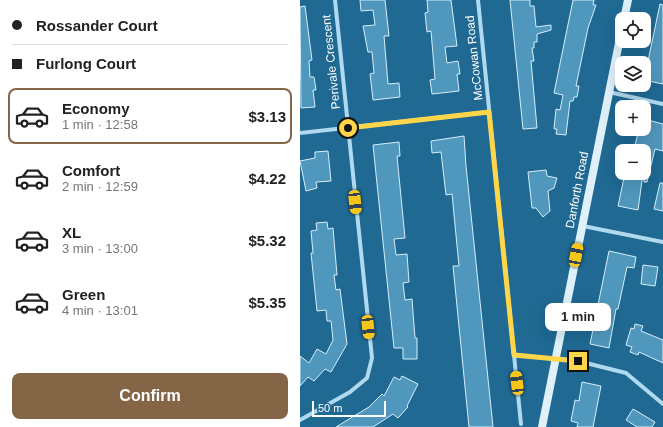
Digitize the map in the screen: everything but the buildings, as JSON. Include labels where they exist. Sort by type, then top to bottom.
[{"type":"main road","points":[[625,12],[628,0]]},
{"type":"main road","name":"Danforth Road","points":[[542,427],[618,48]]},
{"type":"street","name":"Perivale Crescent","points":[[300,420],[350,392],[367,378],[372,358],[335,0]]},
{"type":"street","name":"McCowan Road","points":[[478,0],[521,424]]},
{"type":"street","points":[[608,91],[663,104]]},
{"type":"street","points":[[300,133],[489,112]]},
{"type":"street","points":[[582,226],[663,242]]},
{"type":"street","points":[[514,355],[578,361],[626,373],[663,404]]},
{"type":"route","points":[[348,128],[489,112],[495,156],[514,355],[578,361]]}]
